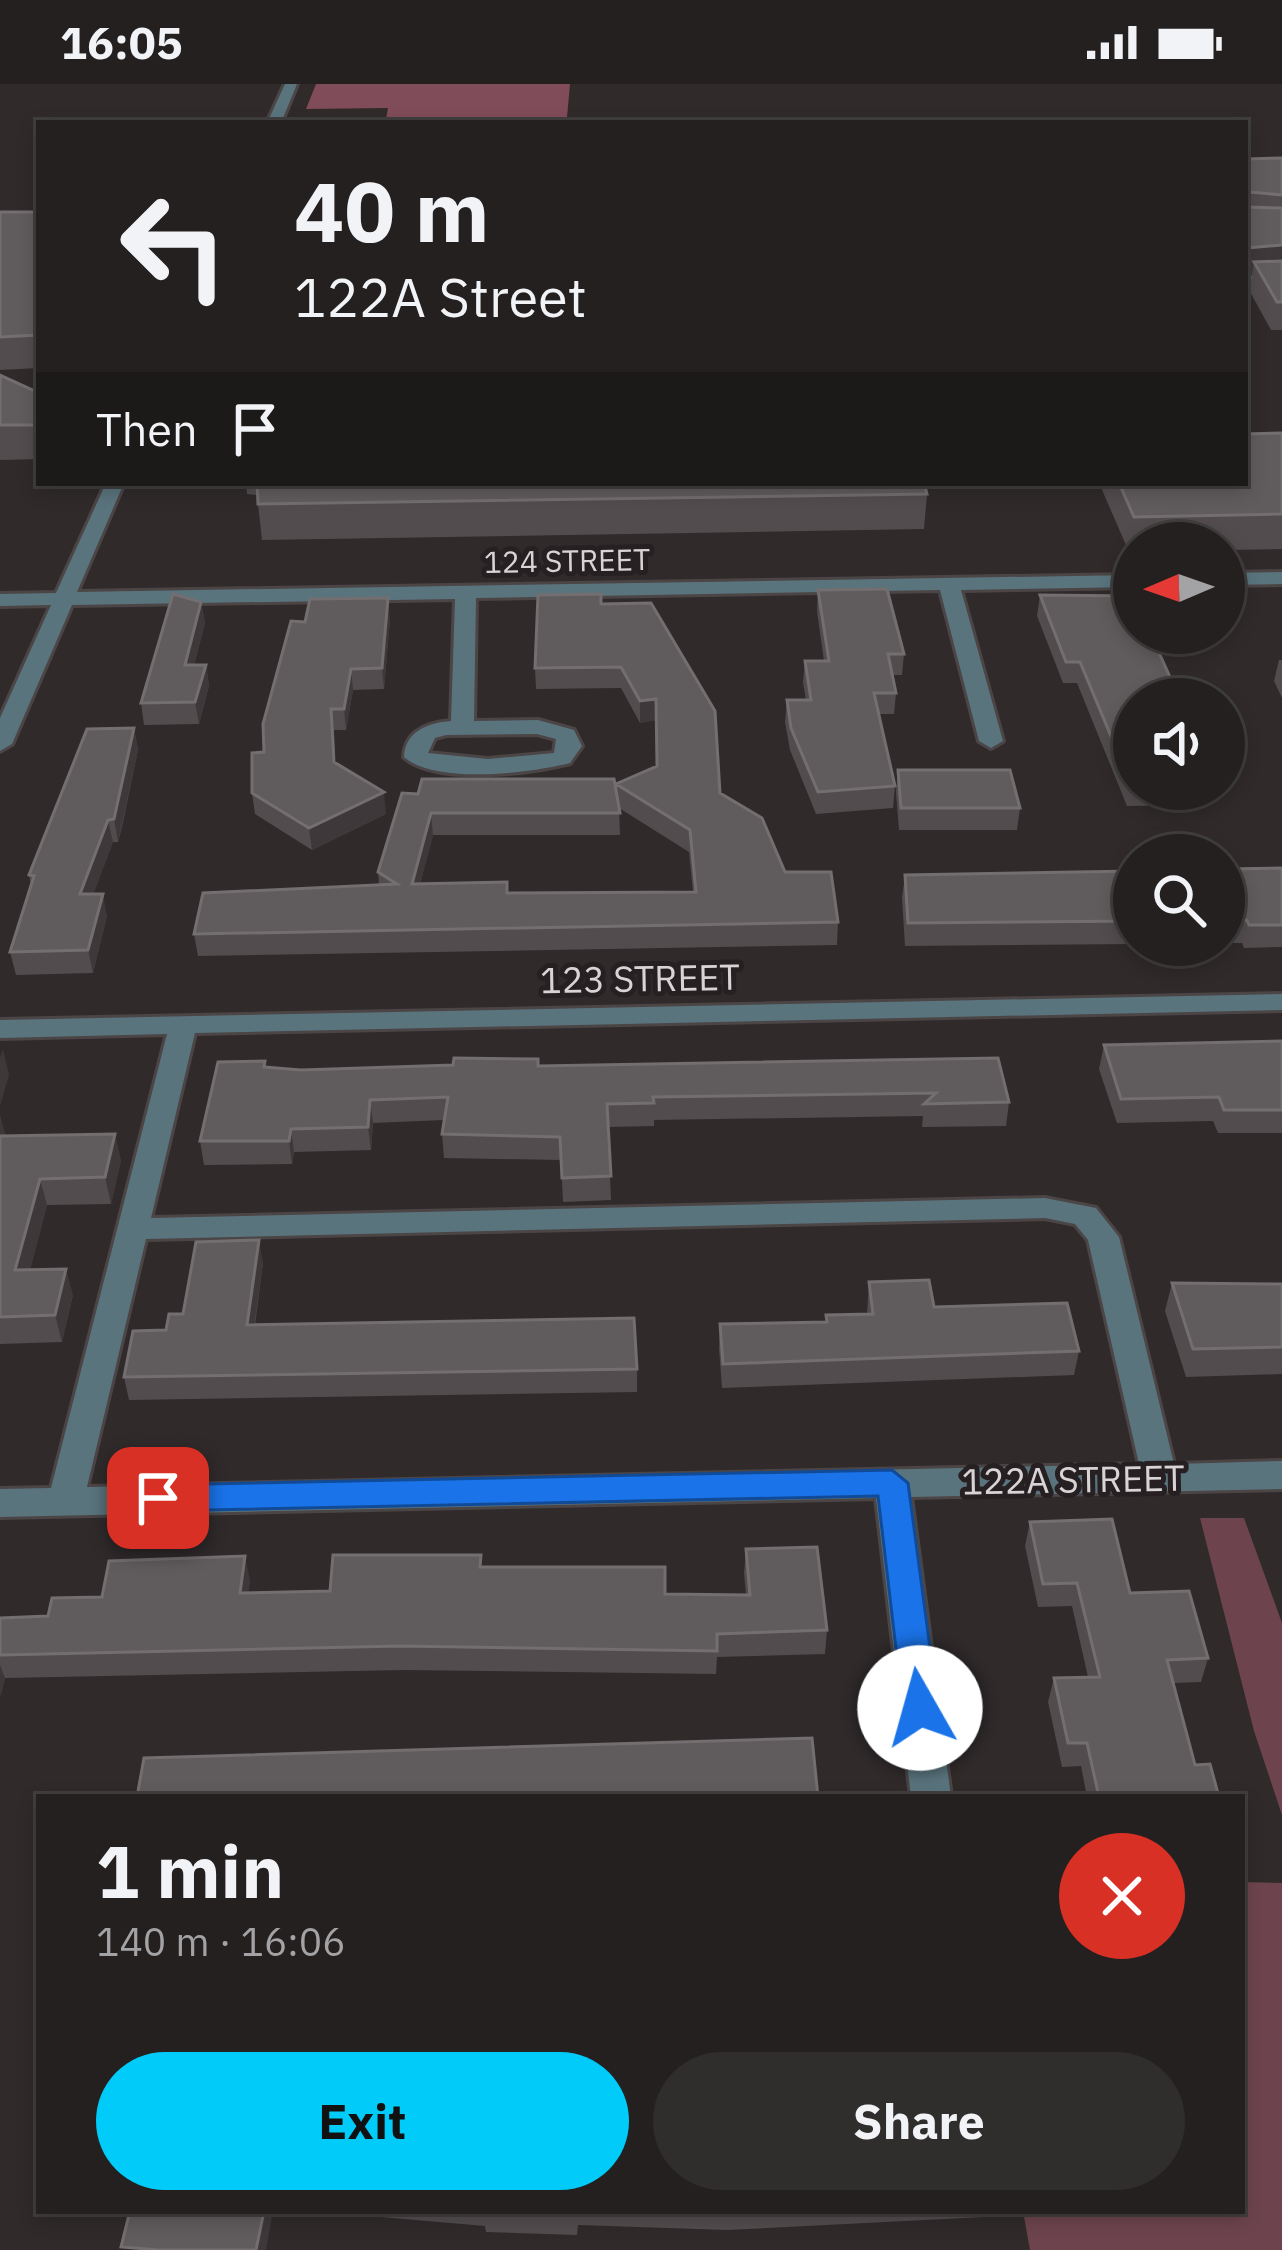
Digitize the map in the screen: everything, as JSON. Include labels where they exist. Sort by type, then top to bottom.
[{"type":"street","points":[[275,120],[291,84]]},
{"type":"street","points":[[1248,267],[1282,266]]},
{"type":"street","points":[[1248,280],[1282,280]]},
{"type":"street","points":[[0,744],[115,486]]},
{"type":"street","points":[[1245,579],[1282,578]]},
{"type":"street","name":"124 STREET","points":[[0,600],[1113,580]]},
{"type":"street","points":[[949,584],[991,741]]},
{"type":"street","points":[[461,728],[466,592]]},
{"type":"street","points":[[461,728],[547,729],[566,735],[570,746],[562,758],[537,763],[438,765],[416,758],[416,746],[427,734],[461,728]]},
{"type":"street","name":"123 STREET","points":[[0,1029],[1282,1002]]},
{"type":"street","points":[[66,1500],[184,1023]]},
{"type":"street","points":[[130,1229],[1045,1208],[1085,1215],[1103,1237],[1160,1478]]},
{"type":"street","name":"122A STREET","points":[[0,1503],[1282,1475]]},
{"type":"street","points":[[892,1483],[931,1794]]},
{"type":"shaded area","points":[[316,84],[570,84],[567,117],[386,119],[388,108],[306,109]]},
{"type":"shaded area","points":[[1200,1518],[1244,1518],[1282,1623],[1282,1815],[1254,1731]]},
{"type":"shaded area","points":[[1245,1882],[1282,1883],[1282,2250],[1030,2250],[1024,2214],[1245,2214]]},
{"type":"building","points":[[1282,158],[1282,195],[1250,192],[1248,202],[1248,159]]},
{"type":"building","points":[[1248,207],[1282,208],[1282,245],[1248,248]]},
{"type":"building","points":[[0,212],[36,212],[36,335],[0,337]]},
{"type":"building","points":[[1282,261],[1282,302],[1277,302],[1254,262]]},
{"type":"building","points":[[0,375],[36,392],[36,425],[0,425]]},
{"type":"building","points":[[1282,433],[1282,514],[1134,517],[1120,486],[1248,486],[1248,434]]},
{"type":"building","points":[[257,486],[925,486],[927,494],[258,504]]},
{"type":"building","points":[[887,589],[904,654],[888,654],[896,693],[874,693],[895,786],[818,792],[791,728],[787,700],[811,700],[805,661],[829,661],[818,590]]},
{"type":"building","points":[[173,594],[201,602],[185,665],[206,665],[195,702],[141,703]]},
{"type":"building","points":[[601,594],[601,604],[651,603],[715,711],[720,793],[762,818],[785,872],[831,872],[838,922],[194,934],[203,893],[397,884],[378,872],[402,793],[418,794],[422,779],[614,779],[620,813],[431,813],[412,884],[507,882],[507,893],[696,892],[690,830],[616,784],[657,766],[656,699],[640,701],[621,667],[535,668],[538,595]]},
{"type":"building","points":[[1040,595],[1113,596],[1113,654],[1160,654],[1170,678],[1113,678],[1113,741],[1080,662],[1066,662]]},
{"type":"building","points":[[388,598],[382,668],[351,669],[344,709],[331,709],[334,762],[384,792],[309,828],[252,793],[252,753],[264,752],[263,724],[291,621],[305,622],[310,599]]},
{"type":"building","points":[[134,728],[114,819],[108,820],[80,894],[103,894],[88,950],[10,952],[34,876],[29,875],[87,729]]},
{"type":"building","points":[[898,770],[1010,770],[1020,808],[901,808]]},
{"type":"building","points":[[1282,868],[1282,925],[1249,925],[1245,920],[1245,869]]},
{"type":"building","points":[[1113,871],[1113,921],[908,923],[905,875]]},
{"type":"building","points":[[1282,1041],[1282,1110],[1224,1110],[1219,1097],[1121,1099],[1104,1045]]},
{"type":"building","points":[[454,1058],[538,1059],[538,1066],[998,1058],[1009,1102],[924,1104],[936,1093],[653,1097],[654,1103],[607,1104],[611,1176],[562,1178],[560,1137],[442,1134],[448,1097],[370,1100],[368,1127],[291,1129],[289,1141],[200,1141],[218,1062],[265,1061],[264,1067],[301,1070],[453,1065]]},
{"type":"building","points":[[115,1134],[105,1177],[40,1179],[15,1270],[66,1269],[55,1315],[0,1317],[0,1136]]},
{"type":"building","points":[[259,1240],[247,1325],[634,1318],[637,1369],[124,1377],[133,1331],[166,1330],[169,1314],[183,1314],[196,1242]]},
{"type":"building","points":[[929,1280],[934,1307],[1067,1303],[1079,1351],[723,1364],[720,1324],[827,1322],[826,1315],[873,1314],[869,1282]]},
{"type":"building","points":[[1172,1283],[1282,1284],[1282,1347],[1193,1349]]},
{"type":"building","points":[[1112,1519],[1130,1593],[1189,1591],[1208,1658],[1167,1660],[1195,1765],[1210,1764],[1218,1794],[1098,1794],[1087,1743],[1068,1743],[1054,1678],[1100,1677],[1077,1583],[1043,1584],[1030,1522]]},
{"type":"building","points":[[817,1547],[827,1630],[717,1634],[717,1651],[400,1646],[0,1655],[0,1618],[48,1616],[52,1598],[102,1597],[109,1561],[245,1556],[240,1593],[330,1591],[333,1555],[481,1555],[480,1567],[665,1567],[665,1594],[750,1595],[746,1549]]},
{"type":"building","points":[[812,1738],[818,1794],[138,1794],[144,1758]]},
{"type":"building","points":[[129,2214],[263,2214],[256,2250],[121,2247]]},
{"type":"route","points":[[158,1498],[892,1483],[920,1708]]}]
